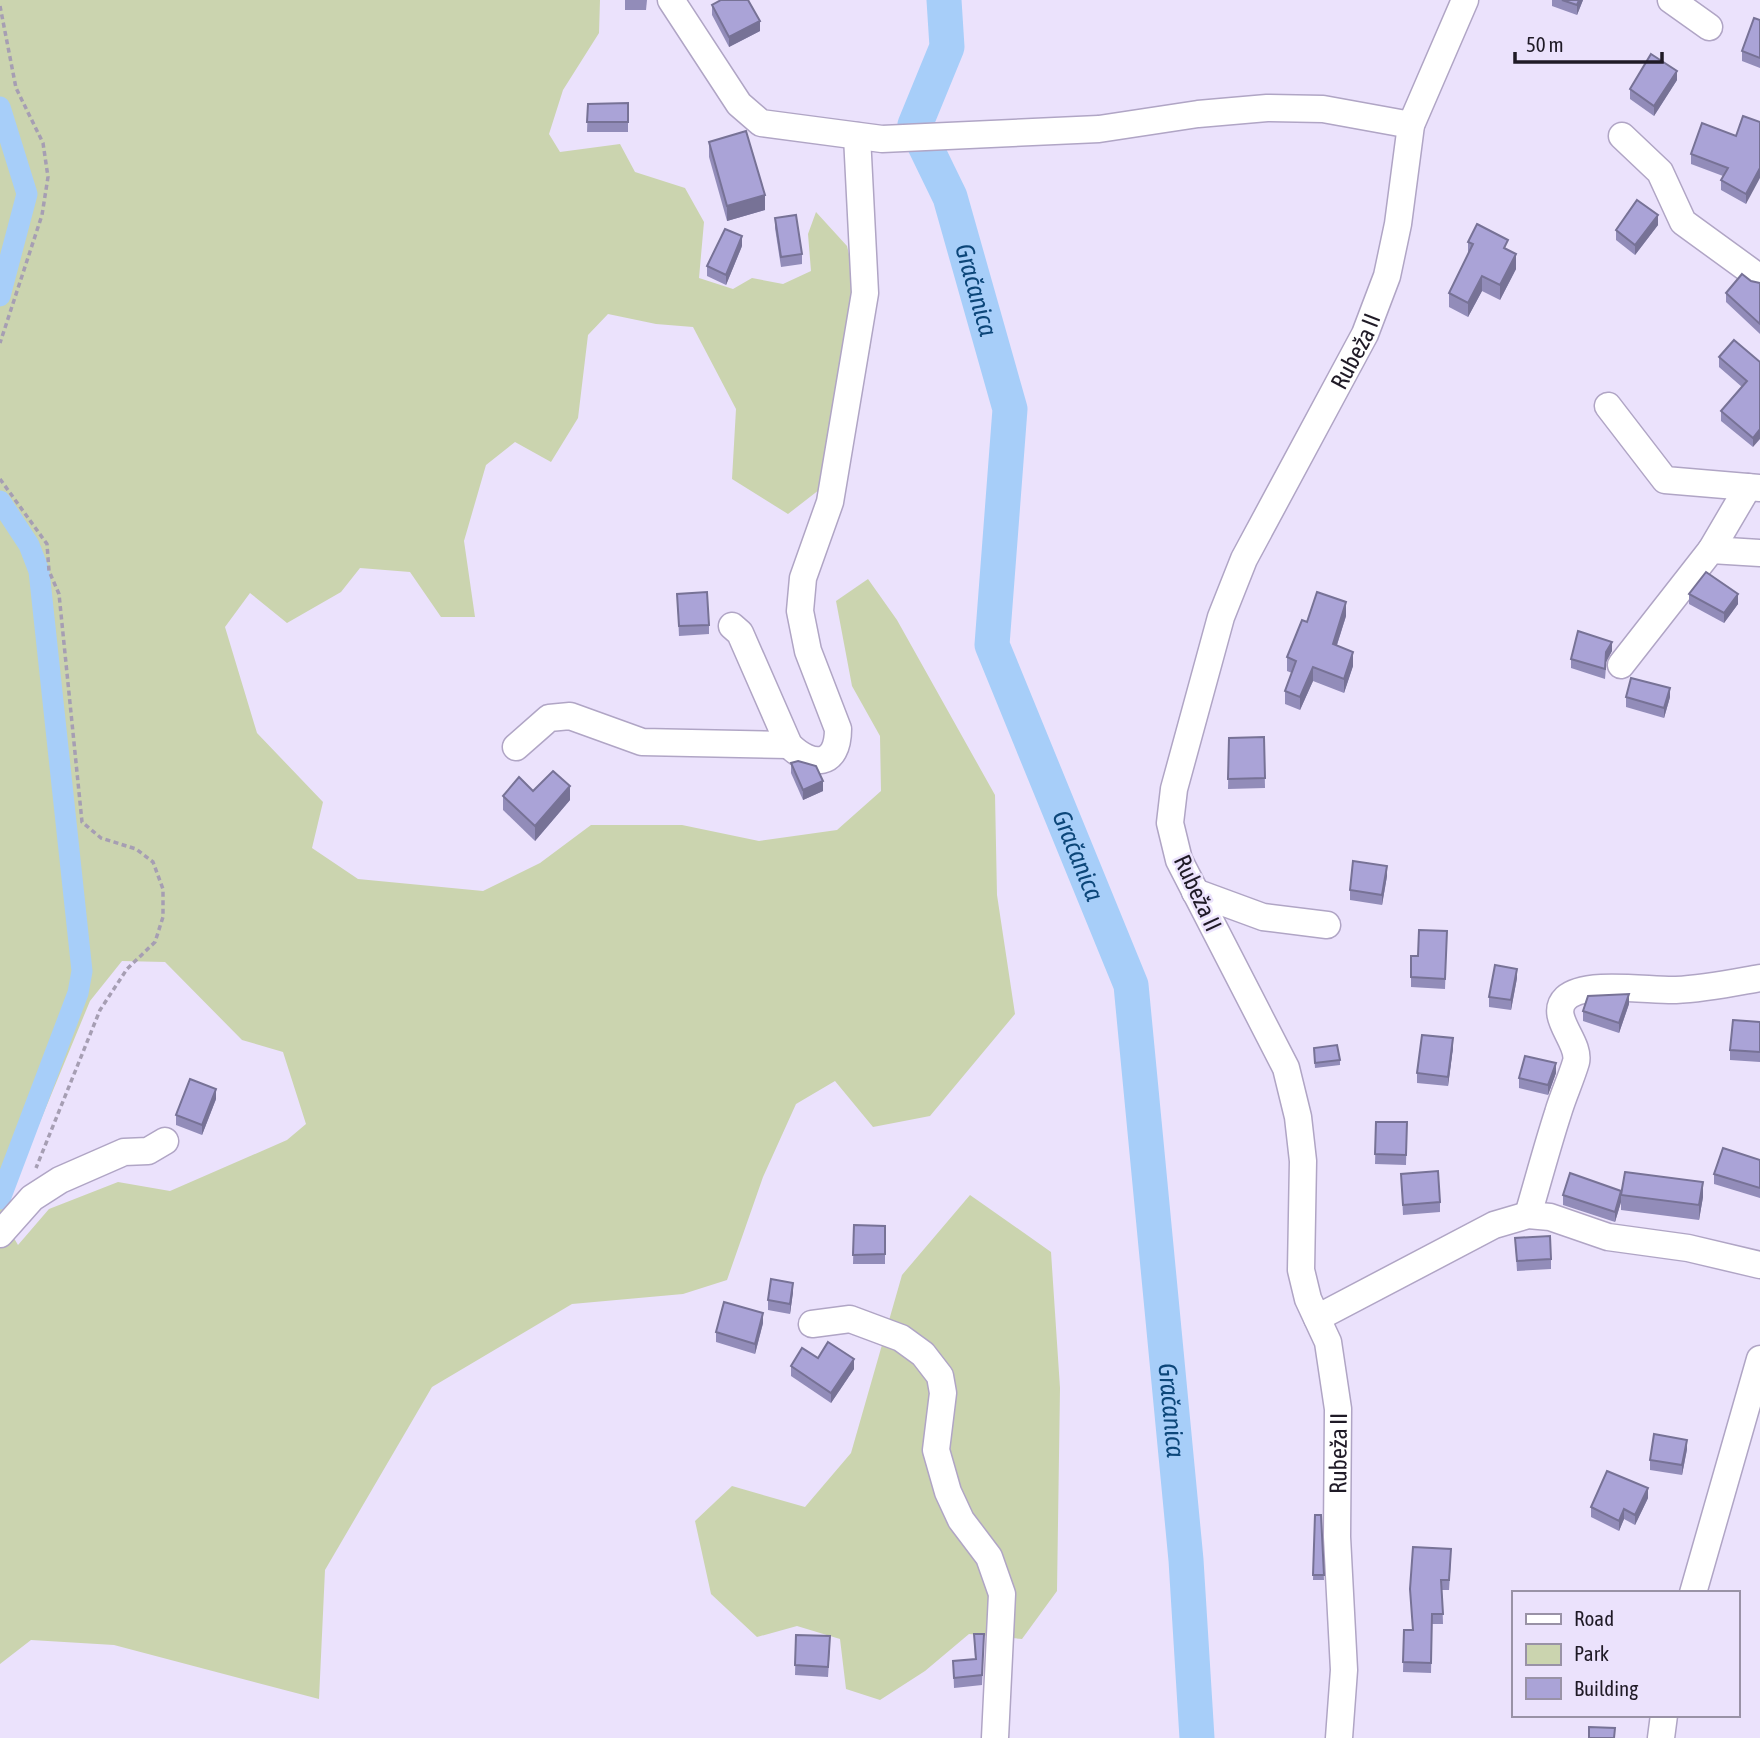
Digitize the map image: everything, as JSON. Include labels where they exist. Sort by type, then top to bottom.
[{"type":"street","points":[[671,0],[739,104],[761,123],[869,138],[1099,130],[1198,114],[1267,108],[1324,109],[1411,125]]},
{"type":"street","name":"Rubeža II","points":[[1339,1738],[1344,1670],[1337,1537],[1338,1409],[1328,1342],[1301,1270],[1303,1161],[1298,1117],[1286,1068],[1179,860],[1170,823],[1174,789],[1221,617],[1244,559],[1369,323],[1387,276],[1398,224],[1411,125],[1465,0]]},
{"type":"street","points":[[1671,0],[1709,27]]},
{"type":"street","points":[[1622,136],[1660,172],[1683,222],[1760,278]]},
{"type":"street","points":[[732,626],[740,634],[789,745],[801,757],[824,761],[830,757],[838,742],[838,729],[808,650],[800,611],[803,578],[830,502],[865,293],[869,138]]},
{"type":"street","points":[[1608,405],[1665,480],[1754,487],[1711,550],[1621,665]]},
{"type":"street","points":[[1711,550],[1760,553]]},
{"type":"street","points":[[516,747],[549,718],[570,716],[642,741],[789,745]]},
{"type":"street","points":[[1195,892],[1263,917],[1327,925]]},
{"type":"street","points":[[1528,1215],[1558,1112],[1577,1060],[1575,1047],[1562,1020],[1560,1008],[1564,999],[1575,993],[1595,989],[1676,990],[1760,978]]},
{"type":"street","points":[[0,1234],[32,1198],[60,1180],[124,1152],[148,1151],[166,1141]]},
{"type":"street","points":[[1317,1318],[1494,1225],[1528,1215],[1550,1217],[1608,1237],[1688,1248],[1760,1265]]},
{"type":"street","points":[[812,1324],[850,1319],[901,1338],[923,1354],[940,1376],[943,1393],[936,1450],[948,1492],[961,1520],[989,1557],[1002,1594],[995,1738]]},
{"type":"street","points":[[1694,1591],[1760,1359]]},
{"type":"street","points":[[1661,1738],[1664,1717]]},
{"type":"path","points":[[0,6],[16,88],[43,143],[48,177],[42,215],[0,343]]},
{"type":"path","points":[[0,479],[47,544],[49,571],[59,594],[82,822],[101,838],[136,849],[153,862],[163,889],[163,917],[155,942],[127,969],[100,1010],[34,1172]]},
{"type":"green space","points":[[0,0],[600,0],[599,33],[563,90],[549,134],[560,152],[620,144],[635,172],[685,188],[704,222],[699,278],[733,289],[752,278],[783,284],[811,271],[808,234],[816,212],[847,246],[871,344],[846,469],[788,514],[732,479],[736,409],[693,327],[656,324],[608,314],[588,335],[578,418],[551,462],[515,442],[486,465],[464,541],[475,617],[441,617],[410,572],[360,568],[341,592],[287,623],[250,593],[225,627],[257,733],[323,802],[312,848],[358,879],[483,891],[540,863],[591,825],[682,825],[759,841],[837,830],[881,791],[880,736],[852,686],[836,601],[868,579],[897,620],[995,795],[997,895],[1015,1014],[930,1116],[873,1127],[835,1081],[796,1104],[763,1177],[727,1280],[683,1294],[572,1304],[432,1387],[325,1570],[319,1699],[114,1645],[31,1640],[0,1664]],"holes":[[[122,961],[165,962],[242,1040],[283,1052],[306,1124],[287,1140],[170,1191],[118,1182],[49,1209],[18,1245],[1,1216],[90,1001]]]},
{"type":"green space","points":[[970,1195],[1051,1252],[1060,1388],[1057,1591],[1022,1639],[969,1634],[925,1671],[880,1700],[846,1689],[840,1639],[797,1626],[757,1637],[711,1594],[695,1521],[732,1486],[805,1507],[851,1453],[902,1275]]},
{"type":"building","points":[[721,0],[748,0],[760,21],[729,37],[712,5]]},
{"type":"building","points":[[1562,0],[1579,0],[1577,5]]},
{"type":"building","points":[[1754,18],[1760,20],[1760,58],[1742,51]]},
{"type":"building","points":[[1651,54],[1677,71],[1654,106],[1630,89]]},
{"type":"building","points":[[628,103],[628,122],[587,122],[588,104]]},
{"type":"building","points":[[1743,116],[1760,122],[1760,168],[1746,194],[1721,180],[1728,168],[1691,154],[1702,123],[1736,136]]},
{"type":"building","points":[[746,131],[765,195],[727,206],[709,142]]},
{"type":"building","points":[[1637,200],[1658,215],[1635,245],[1616,230]]},
{"type":"building","points":[[796,215],[802,254],[781,257],[775,218]]},
{"type":"building","points":[[1477,224],[1508,240],[1504,248],[1516,254],[1500,285],[1482,276],[1468,303],[1449,293],[1473,244],[1468,242]]},
{"type":"building","points":[[725,229],[742,236],[726,275],[707,266]]},
{"type":"building","points":[[1742,274],[1751,281],[1760,283],[1760,324],[1726,293]]},
{"type":"building","points":[[1734,340],[1760,362],[1760,429],[1753,438],[1721,411],[1747,381],[1719,357]]},
{"type":"building","points":[[1706,572],[1738,594],[1724,613],[1689,594]]},
{"type":"building","points":[[707,592],[709,625],[679,626],[677,594]]},
{"type":"building","points":[[1317,592],[1346,602],[1333,644],[1353,652],[1344,679],[1313,667],[1300,697],[1285,691],[1296,661],[1287,657],[1302,620],[1307,622]]},
{"type":"building","points":[[1578,631],[1612,642],[1606,652],[1605,669],[1571,659]]},
{"type":"building","points":[[1631,678],[1670,688],[1664,708],[1626,697]]},
{"type":"building","points":[[1264,737],[1265,778],[1228,779],[1229,738]]},
{"type":"building","points":[[798,761],[816,766],[823,781],[803,790],[791,763]]},
{"type":"building","points":[[553,771],[570,786],[535,826],[503,796],[519,777],[533,791]]},
{"type":"building","points":[[1353,861],[1387,866],[1382,895],[1350,890]]},
{"type":"building","points":[[1419,930],[1447,931],[1445,979],[1411,977],[1411,956],[1418,956]]},
{"type":"building","points":[[1495,965],[1517,969],[1511,1000],[1489,997]]},
{"type":"building","points":[[1629,994],[1619,1023],[1583,1011],[1588,996]]},
{"type":"building","points":[[1733,1020],[1760,1022],[1760,1052],[1730,1050]]},
{"type":"building","points":[[1422,1035],[1453,1038],[1448,1077],[1417,1073]]},
{"type":"building","points":[[1337,1045],[1340,1060],[1315,1063],[1314,1048]]},
{"type":"building","points":[[1525,1056],[1556,1063],[1548,1085],[1519,1078]]},
{"type":"building","points":[[190,1079],[216,1089],[202,1125],[176,1115]]},
{"type":"building","points":[[1376,1122],[1407,1122],[1406,1155],[1375,1154]]},
{"type":"building","points":[[1723,1148],[1760,1160],[1760,1188],[1714,1174]]},
{"type":"building","points":[[1438,1171],[1440,1202],[1403,1205],[1401,1174]]},
{"type":"building","points":[[1625,1172],[1703,1182],[1699,1205],[1621,1195]]},
{"type":"building","points":[[1570,1173],[1621,1191],[1615,1212],[1563,1195]]},
{"type":"building","points":[[854,1225],[885,1226],[885,1254],[853,1255]]},
{"type":"building","points":[[1550,1236],[1551,1259],[1517,1261],[1515,1238]]},
{"type":"building","points":[[771,1279],[793,1283],[790,1304],[768,1300]]},
{"type":"building","points":[[724,1302],[763,1313],[755,1344],[716,1332]]},
{"type":"building","points":[[828,1342],[854,1359],[831,1393],[791,1366],[802,1348],[818,1358]]},
{"type":"building","points":[[1654,1434],[1687,1440],[1682,1465],[1650,1460]]},
{"type":"building","points":[[1607,1471],[1648,1488],[1635,1515],[1624,1509],[1619,1521],[1591,1507]]},
{"type":"building","points":[[1315,1515],[1321,1515],[1324,1575],[1313,1575]]},
{"type":"building","points":[[1413,1547],[1451,1549],[1449,1580],[1441,1580],[1443,1614],[1432,1614],[1431,1663],[1403,1662],[1404,1630],[1413,1630],[1410,1589]]},
{"type":"building","points":[[974,1634],[984,1634],[982,1675],[954,1678],[953,1661],[976,1659]]},
{"type":"building","points":[[796,1635],[830,1636],[828,1667],[795,1665]]},
{"type":"building","points":[[1589,1727],[1615,1728],[1614,1738],[1589,1738]]},
{"type":"waterway","name":"Gračanica","points":[[944,0],[947,47],[915,125],[950,197],[1010,409],[992,645],[1131,985],[1186,1560],[1197,1738]]},
{"type":"waterway","points":[[0,107],[27,194],[0,296]]},
{"type":"waterway","points":[[0,501],[29,545],[39,571],[82,971],[78,993],[0,1199]]}]
